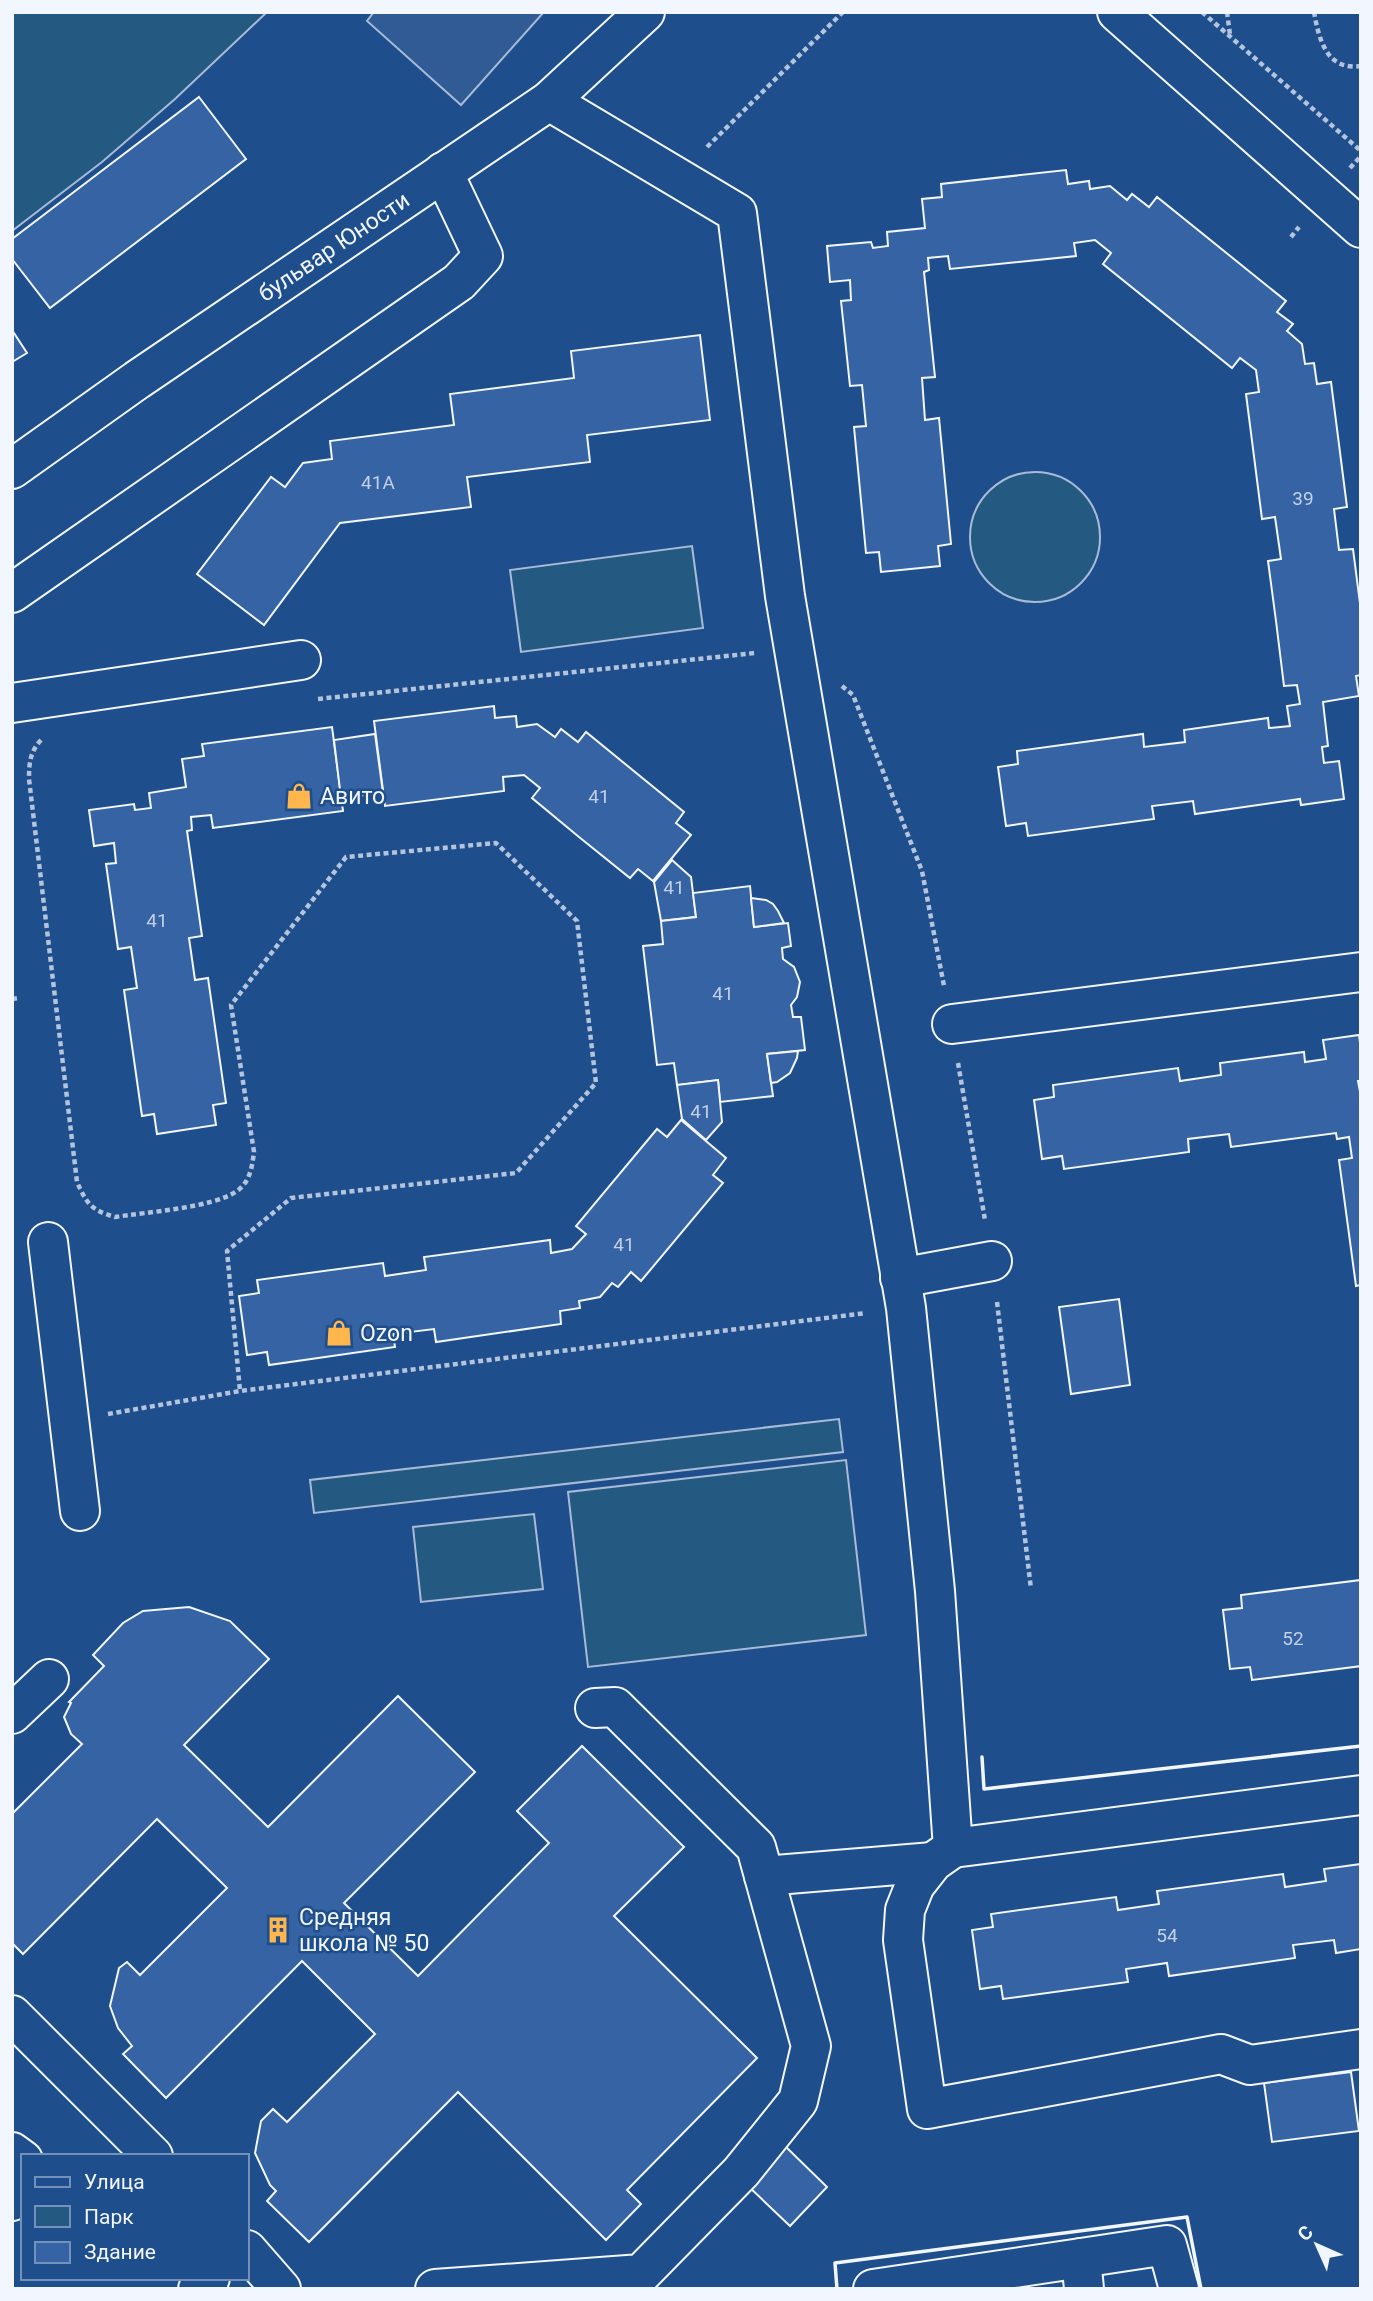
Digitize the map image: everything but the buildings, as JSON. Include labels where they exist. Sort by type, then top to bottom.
[{"type":"street","name":"бульвар Юности","points":[[12,469],[137,380],[549,101],[645,12]]},
{"type":"street","points":[[1117,12],[1361,228]]},
{"type":"street","points":[[549,101],[737,213],[772,500],[794,649],[903,1293],[935,1591],[943,1855],[915,1885],[905,1910],[903,1940],[927,2109],[1221,2054],[1250,2065],[1361,2049]]},
{"type":"street","points":[[12,593],[459,282],[483,256],[443,172]]},
{"type":"street","points":[[12,703],[301,660]]},
{"type":"street","points":[[951,1024],[1361,972]]},
{"type":"street","points":[[48,1242],[80,1511]]},
{"type":"street","points":[[903,1293],[992,1261]]},
{"type":"street","points":[[12,1714],[49,1679]]},
{"type":"street","points":[[435,2289],[641,2274],[741,2172],[798,2101],[811,2046],[756,1847],[615,1707],[595,1708]]},
{"type":"street","points":[[764,1876],[943,1855],[1361,1795]]},
{"type":"street","points":[[12,2015],[151,2154]]},
{"type":"street","points":[[873,2289],[1082,2273],[1167,2245],[1179,2289]]},
{"type":"street","points":[[248,2251],[281,2289]]},
{"type":"path","points":[[676,177],[843,12]]},
{"type":"path","points":[[1202,12],[1361,151]]},
{"type":"path","points":[[1227,12],[1231,36]]},
{"type":"path","points":[[1314,12],[1317,30],[1328,56],[1349,68],[1361,66]]},
{"type":"path","points":[[310,700],[794,649],[853,695],[922,871],[992,1261],[1031,1589]]},
{"type":"path","points":[[48,734],[35,747],[29,762],[29,779],[77,1182],[87,1202],[100,1213],[115,1217],[218,1200],[239,1190],[251,1172],[254,1153],[232,1006],[346,857],[496,843],[577,921],[596,1083],[516,1173],[291,1198],[227,1251],[240,1391]]},
{"type":"path","points":[[12,999],[19,998]]},
{"type":"path","points":[[70,1421],[240,1391],[903,1293]]},
{"type":"green space","points":[[12,12],[267,12],[175,99],[102,162],[12,231]]},
{"type":"green space","points":[[1035,472],[1060,477],[1081,491],[1095,512],[1100,537],[1095,562],[1081,583],[1060,597],[1035,602],[1010,597],[989,583],[975,562],[970,537],[975,512],[989,491],[1010,477]]},
{"type":"green space","points":[[692,546],[703,628],[521,652],[510,570]]},
{"type":"green space","points":[[839,1419],[843,1452],[314,1513],[310,1480]]},
{"type":"green space","points":[[846,1460],[866,1635],[588,1667],[568,1492]]},
{"type":"green space","points":[[534,1514],[543,1589],[421,1602],[413,1527]]},
{"type":"shaded area","points":[[374,12],[544,12],[461,105],[367,21]]},
{"type":"wall","points":[[982,1757],[984,1789],[1361,1746]]},
{"type":"wall","points":[[837,2289],[835,2263],[1187,2217],[1201,2289]]},
{"type":"place","name":"Авито","points":[[299,796]]},
{"type":"place","name":"Ozon","points":[[339,1333]]},
{"type":"place","name":"Средняя школа № 50","points":[[278,1930]]}]
